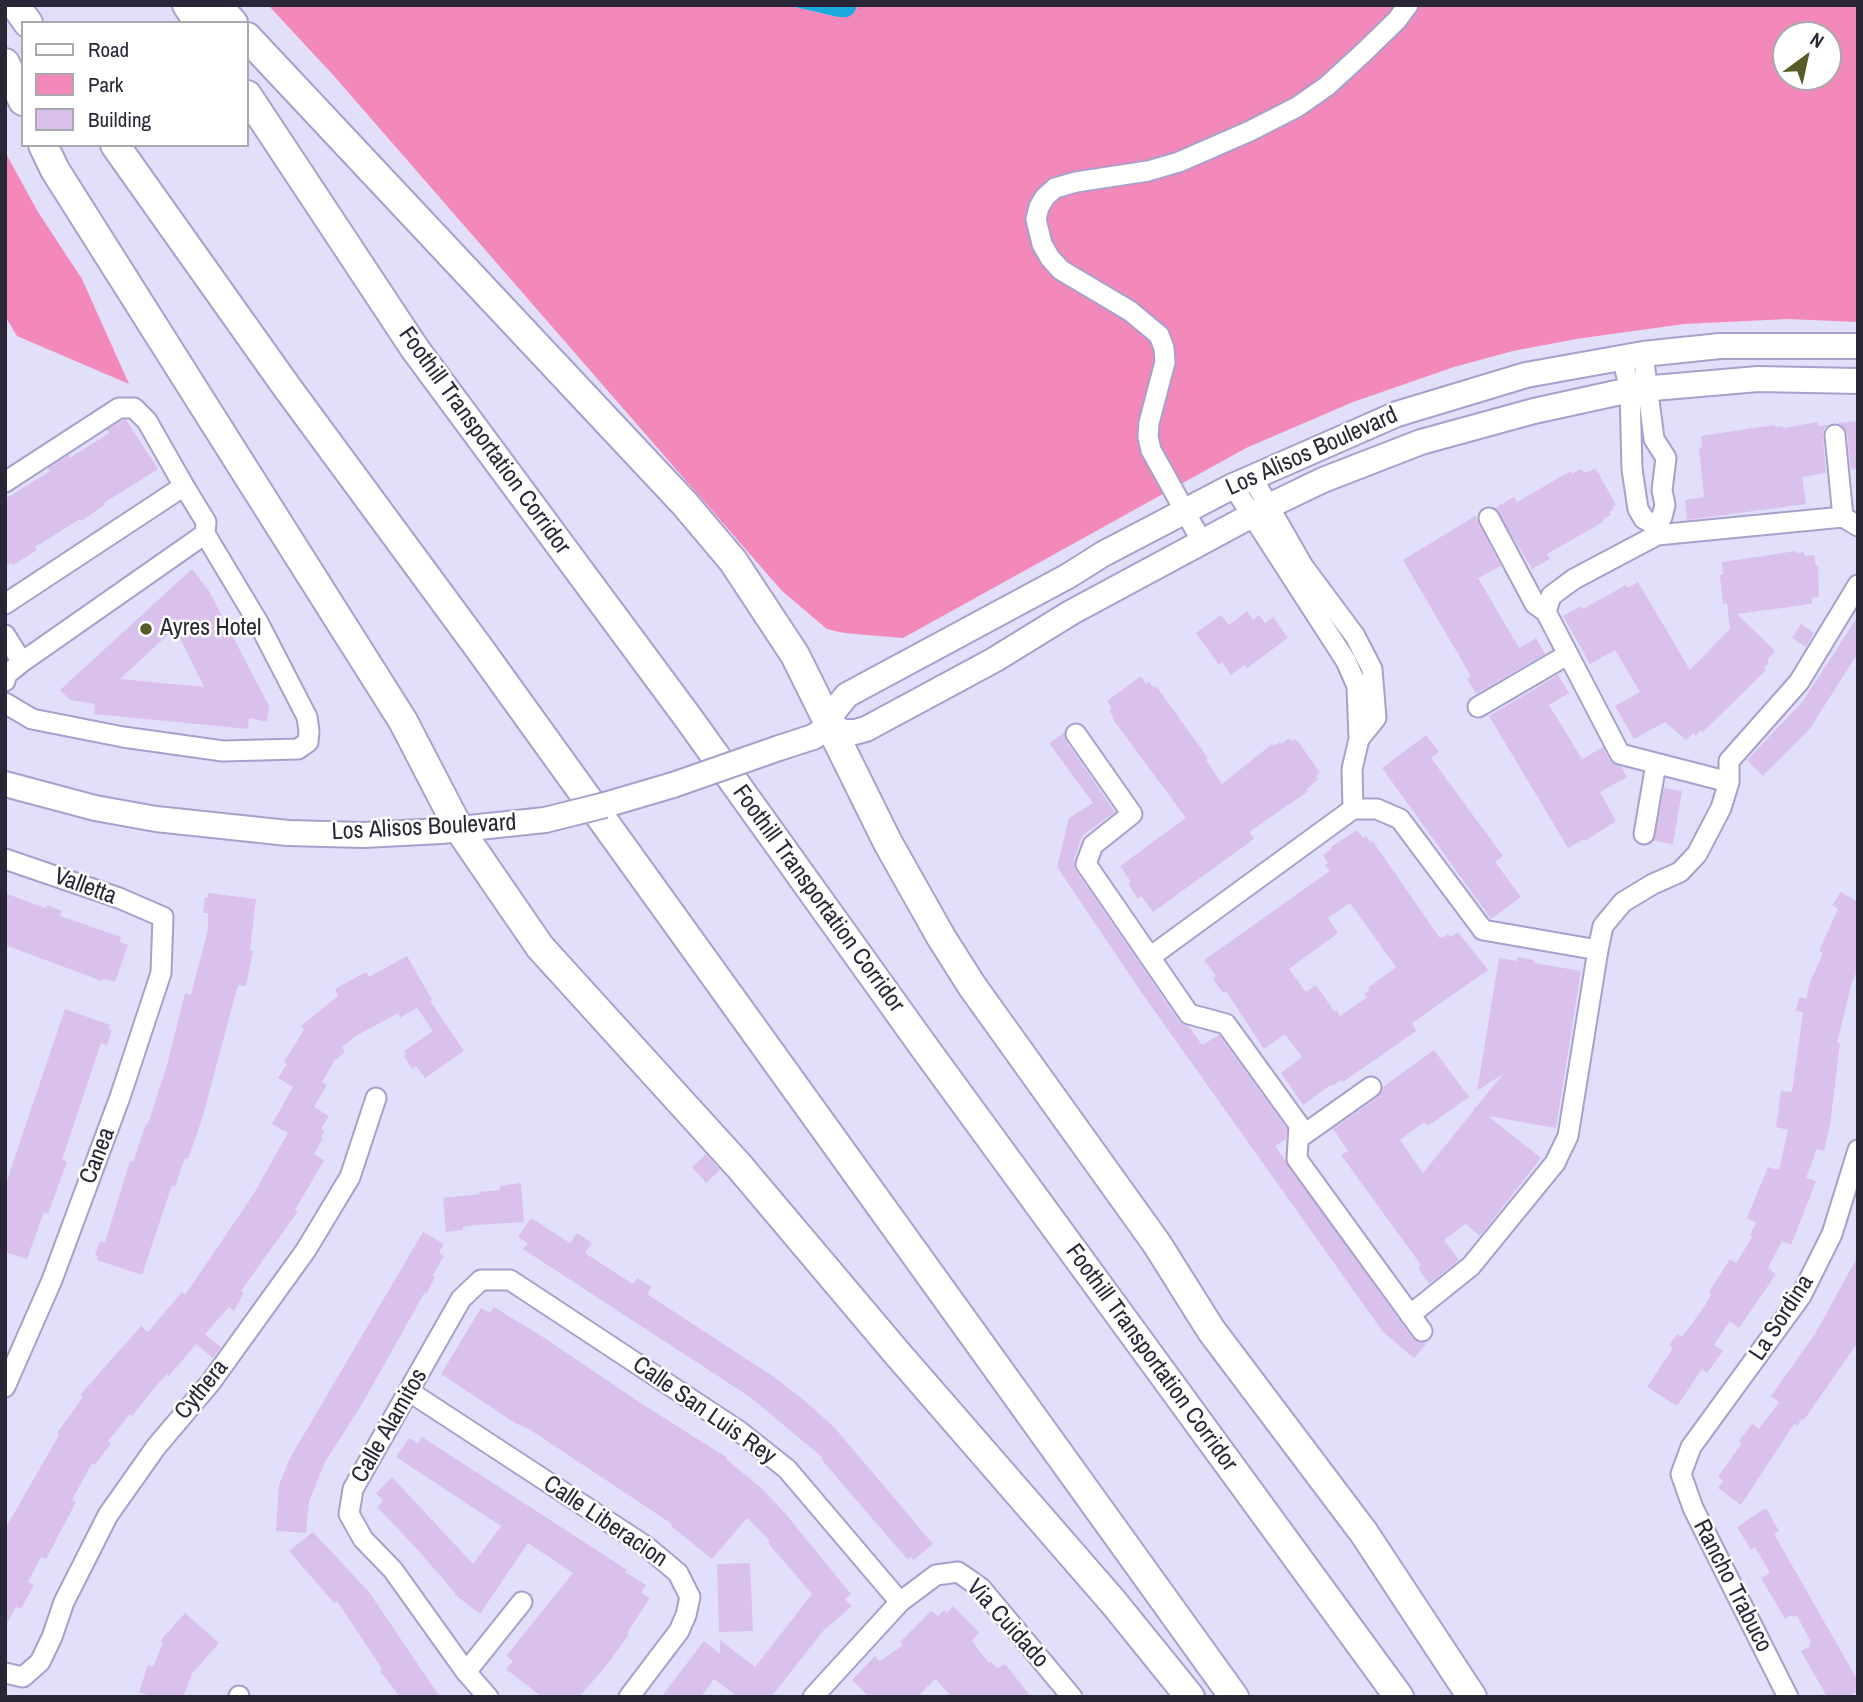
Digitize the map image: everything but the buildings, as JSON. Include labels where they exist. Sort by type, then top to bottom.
[{"type":"highway","points":[[15,5],[27,21]]},
{"type":"highway","points":[[187,5],[198,21]]},
{"type":"highway","points":[[217,5],[231,21]]},
{"type":"highway","points":[[248,38],[692,513],[733,561],[788,645],[888,843],[972,986],[1157,1244],[1211,1330],[1364,1533],[1472,1697]]},
{"type":"highway","points":[[5,63],[21,97]]},
{"type":"highway","name":"Foothill Transportation Corridor","points":[[248,97],[415,349],[689,719],[932,1058],[1399,1697]]},
{"type":"highway","points":[[44,147],[62,181],[402,721],[459,829],[540,947],[739,1166],[905,1363],[1115,1603],[1190,1697]]},
{"type":"highway","points":[[116,147],[286,386],[479,648],[1234,1697]]},
{"type":"main road","name":"Los Alisos Boulevard","points":[[831,726],[832,712],[847,695],[1068,576],[1103,554],[1242,482],[1397,414],[1526,375],[1632,355],[1720,346],[1858,346]]},
{"type":"main road","name":"Los Alisos Boulevard","points":[[831,726],[844,732],[866,729],[995,660],[1072,612],[1260,510],[1323,480],[1421,442],[1534,411],[1638,390],[1758,379],[1858,381]]},
{"type":"main road","name":"Los Alisos Boulevard","points":[[5,784],[95,808],[156,819],[234,828],[363,835],[459,829],[545,820],[605,805],[813,737],[831,726]]},
{"type":"street","points":[[1202,542],[1151,450],[1148,437],[1149,423],[1165,362],[1159,335],[1130,311],[1061,270],[1042,244],[1036,219],[1039,207],[1055,188],[1076,182],[1148,172],[1179,162],[1297,107],[1327,86],[1363,53],[1397,20],[1408,5]]},
{"type":"street","points":[[1632,355],[1638,390],[1654,439],[1666,458],[1663,480],[1665,505],[1656,530]]},
{"type":"street","points":[[1638,390],[1632,469],[1634,485],[1638,509],[1656,530]]},
{"type":"street","points":[[5,482],[120,408],[134,408],[147,421],[206,522],[205,534],[259,624],[307,717],[308,742],[298,749],[223,751],[123,737],[32,719],[5,704]]},
{"type":"street","points":[[1546,612],[1551,596],[1574,579],[1656,530],[1851,522],[1835,435]]},
{"type":"street","points":[[1634,485],[1663,480]]},
{"type":"street","points":[[1242,482],[1346,661],[1357,686],[1359,739],[1352,769],[1353,809]]},
{"type":"street","points":[[5,604],[184,486]]},
{"type":"street","points":[[1489,518],[1535,604],[1546,612],[1620,754],[1729,782]]},
{"type":"street","points":[[5,681],[6,675],[22,662],[205,534]]},
{"type":"street","points":[[1410,1315],[1471,1266],[1555,1163],[1568,1136],[1603,926],[1623,902],[1679,872],[1697,853],[1721,808],[1729,782],[1729,761],[1799,682],[1858,585]]},
{"type":"street","points":[[5,635],[22,662]]},
{"type":"street","points":[[1479,707],[1567,655]]},
{"type":"street","points":[[1076,734],[1132,814],[1093,845],[1086,864],[1189,1014],[1226,1024],[1299,1125],[1297,1159],[1422,1331]]},
{"type":"street","points":[[1644,834],[1657,764]]},
{"type":"street","points":[[1150,957],[1353,809],[1377,809],[1400,819],[1483,930],[1598,950]]},
{"type":"street","name":"Valletta","points":[[5,859],[119,898],[163,917]]},
{"type":"street","name":"Canea","points":[[5,1387],[52,1280],[121,1097],[161,973],[163,917]]},
{"type":"street","points":[[1299,1138],[1371,1087]]},
{"type":"street","name":"Cythera","points":[[14,1675],[40,1662],[64,1602],[108,1515],[156,1447],[211,1382],[306,1250],[350,1177],[376,1098]]},
{"type":"street","name":"La Sordina","points":[[1681,1474],[1691,1447],[1801,1296],[1832,1234],[1858,1150]]},
{"type":"street","name":"Calle Alamitos","points":[[488,1697],[466,1672],[393,1570],[363,1539],[349,1514],[354,1489],[461,1299],[481,1280],[510,1280]]},
{"type":"street","name":"Calle San Luis Rey","points":[[510,1280],[740,1431],[787,1469],[900,1602]]},
{"type":"street","name":"Calle Liberacion","points":[[410,1392],[647,1548],[678,1573],[690,1597],[686,1615],[679,1631],[629,1697]]},
{"type":"street","name":"Rancho Trabuco","points":[[1681,1474],[1693,1507],[1788,1697]]},
{"type":"street","name":"Via Cuidado","points":[[821,1694],[900,1602],[936,1575],[958,1572],[981,1588],[1072,1697]]},
{"type":"street","points":[[466,1672],[523,1602]]},
{"type":"green space","points":[[268,5],[786,5],[838,17],[856,8],[855,5],[1858,5],[1858,322],[1788,319],[1684,324],[1576,339],[1513,351],[1454,367],[1353,402],[1246,448],[903,638],[827,629],[782,591],[334,76]]},
{"type":"green space","points":[[5,152],[38,212],[82,279],[129,384],[17,336],[5,316]]},
{"type":"water","points":[[786,5],[855,5],[856,8],[848,17],[838,17]]},
{"type":"place","name":"Ayres Hotel","points":[[146,629]]}]
